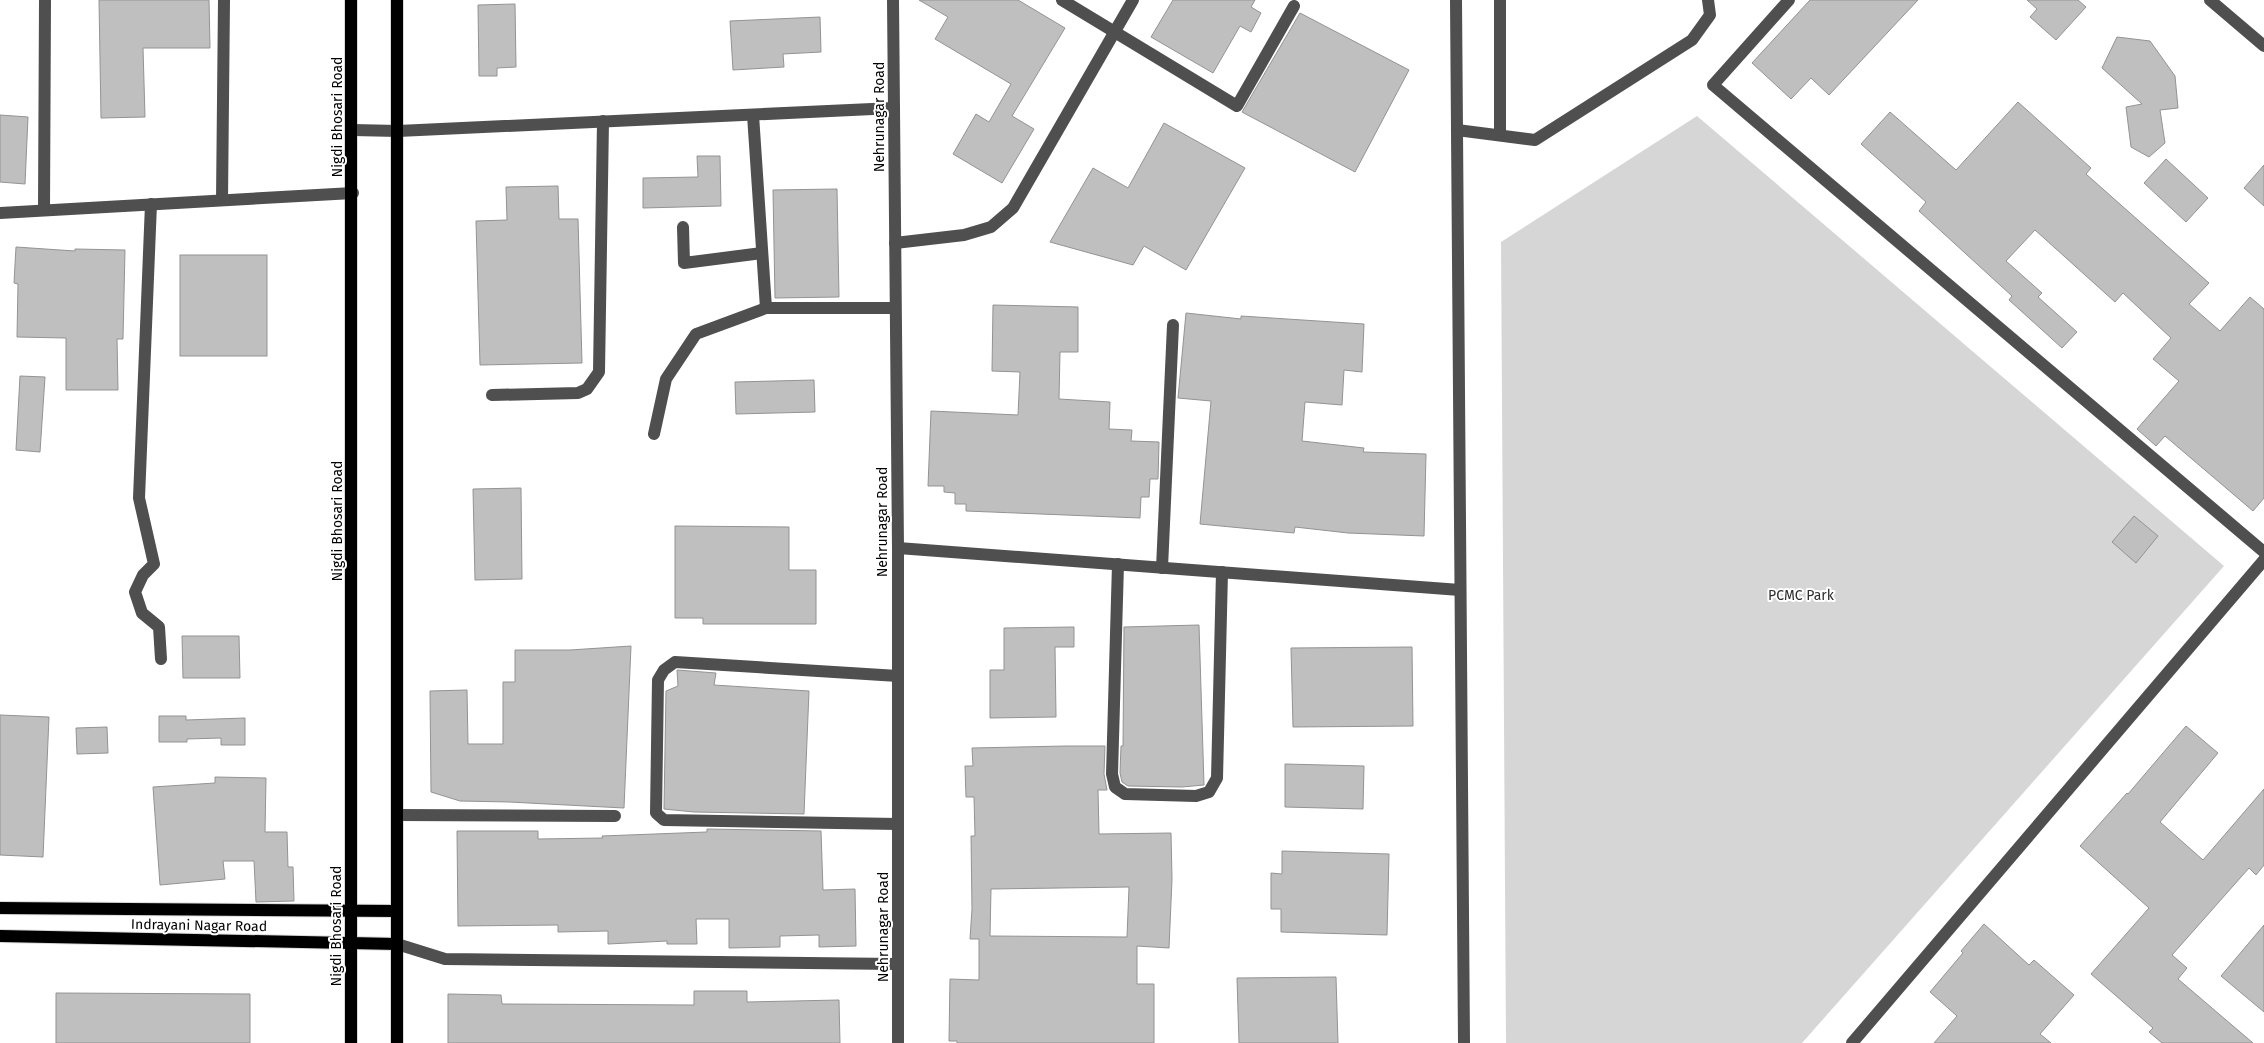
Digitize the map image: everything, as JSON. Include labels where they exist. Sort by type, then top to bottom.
[{"type":"main road","name":"Nigdi Bhosari Road","points":[[351,0],[353,130],[351,1043]]},
{"type":"main road","points":[[397,0],[397,1043]]},
{"type":"main road","name":"Indrayani Nagar Road","points":[[0,908],[397,911]]},
{"type":"main road","name":"Indrayani Nagar Road","points":[[0,936],[397,944]]},
{"type":"street","points":[[44,210],[45,0]]},
{"type":"street","points":[[222,200],[224,0]]},
{"type":"street","name":"Nehrunagar Road","points":[[893,0],[898,548],[898,1043]]},
{"type":"street","points":[[1062,0],[1237,106],[1294,6]]},
{"type":"street","points":[[894,243],[964,235],[990,227],[1013,208],[1133,0]]},
{"type":"street","points":[[1456,0],[1464,1043]]},
{"type":"street","points":[[1500,0],[1500,135]]},
{"type":"street","points":[[1457,130],[1535,140],[1692,40],[1710,15],[1708,0]]},
{"type":"street","points":[[1789,0],[1713,84],[2264,552]]},
{"type":"street","points":[[2210,0],[2264,46]]},
{"type":"street","points":[[353,130],[398,131],[894,108]]},
{"type":"street","points":[[753,115],[766,308]]},
{"type":"street","points":[[492,395],[578,393],[587,388],[599,372],[603,121]]},
{"type":"street","points":[[0,213],[353,193]]},
{"type":"street","points":[[150,204],[139,498],[154,564],[143,575],[135,592],[142,613],[159,627],[161,660]]},
{"type":"street","points":[[683,227],[684,263],[762,253]]},
{"type":"street","points":[[654,434],[666,379],[696,334],[766,308],[895,308]]},
{"type":"street","points":[[1162,568],[1173,325]]},
{"type":"street","points":[[898,548],[1460,590]]},
{"type":"street","points":[[1852,1043],[2264,560]]},
{"type":"street","points":[[1118,564],[1112,774],[1115,787],[1124,794],[1196,796],[1209,792],[1217,778],[1222,572]]},
{"type":"street","points":[[898,676],[675,662],[664,670],[658,680],[656,813],[664,820],[898,824]]},
{"type":"street","points":[[397,815],[614,816]]},
{"type":"street","points":[[397,944],[445,959],[898,964]]},
{"type":"green space","name":"PCMC Park","points":[[1697,116],[2224,566],[1802,1043],[1506,1043],[1501,242]]},
{"type":"building","points":[[99,0],[209,0],[210,48],[143,48],[145,117],[101,118]]},
{"type":"building","points":[[919,0],[1018,0],[1065,28],[1012,116],[1034,129],[1002,183],[953,154],[976,114],[989,122],[1011,84],[935,39],[948,17]]},
{"type":"building","points":[[1173,0],[1255,0],[1251,7],[1261,13],[1251,32],[1240,26],[1213,73],[1151,37]]},
{"type":"building","points":[[1810,0],[1918,0],[1829,95],[1811,78],[1791,99],[1752,63]]},
{"type":"building","points":[[2027,0],[2078,0],[2086,7],[2056,40],[2030,17],[2037,9]]},
{"type":"building","points":[[515,4],[516,67],[497,68],[497,76],[479,76],[478,5]]},
{"type":"building","points":[[1300,13],[1409,70],[1355,172],[1242,112]]},
{"type":"building","points":[[820,17],[821,52],[783,54],[784,67],[733,70],[730,21]]},
{"type":"building","points":[[2117,37],[2150,41],[2175,76],[2178,108],[2160,110],[2165,143],[2149,157],[2131,147],[2126,107],[2142,104],[2102,68]]},
{"type":"building","points":[[2018,102],[2091,168],[2086,174],[2209,283],[2189,304],[2220,331],[2250,297],[2264,309],[2264,498],[2253,511],[2165,436],[2156,446],[2137,429],[2179,381],[2153,359],[2171,338],[2123,293],[2115,302],[2035,230],[2006,261],[2042,293],[2038,297],[2077,332],[2062,348],[2009,300],[2012,296],[1919,211],[1926,202],[1861,144],[1890,112],[1956,170]]},
{"type":"building","points":[[0,115],[28,117],[25,184],[0,182]]},
{"type":"building","points":[[1164,123],[1245,168],[1186,270],[1144,246],[1133,265],[1050,242],[1093,168],[1128,188]]},
{"type":"building","points":[[697,156],[720,156],[721,206],[643,208],[643,178],[698,177]]},
{"type":"building","points":[[2166,159],[2208,198],[2186,222],[2144,183]]},
{"type":"building","points":[[2264,165],[2264,206],[2244,188]]},
{"type":"building","points":[[558,186],[559,219],[578,219],[582,363],[480,365],[476,221],[507,220],[506,187]]},
{"type":"building","points":[[837,189],[839,297],[775,298],[773,190]]},
{"type":"building","points":[[16,247],[75,251],[75,249],[125,250],[123,339],[117,339],[118,390],[66,390],[66,338],[17,337],[18,284],[14,283]]},
{"type":"building","points":[[180,255],[267,255],[267,356],[180,356]]},
{"type":"building","points":[[993,305],[1078,307],[1078,352],[1060,352],[1059,399],[1110,402],[1109,429],[1132,430],[1131,441],[1159,442],[1158,479],[1150,479],[1149,497],[1141,497],[1140,518],[966,511],[966,504],[955,504],[955,493],[944,492],[944,486],[928,486],[931,411],[1018,415],[1020,372],[992,371]]},
{"type":"building","points":[[1186,313],[1241,319],[1241,316],[1364,324],[1362,372],[1344,370],[1342,405],[1305,402],[1302,441],[1364,448],[1363,452],[1426,454],[1424,536],[1348,533],[1295,527],[1294,533],[1200,524],[1211,401],[1178,398]]},
{"type":"building","points":[[20,376],[45,377],[40,452],[16,450]]},
{"type":"building","points":[[814,380],[815,412],[736,414],[735,382]]},
{"type":"building","points":[[521,488],[522,579],[475,580],[473,489]]},
{"type":"building","points":[[2134,516],[2158,536],[2136,563],[2112,542]]},
{"type":"building","points":[[675,526],[789,527],[789,570],[816,570],[816,624],[703,624],[703,618],[675,618]]},
{"type":"building","points":[[1199,625],[1204,785],[1182,787],[1128,786],[1122,782],[1120,773],[1121,746],[1123,746],[1124,627]]},
{"type":"building","points":[[1074,627],[1074,647],[1055,647],[1056,717],[990,718],[990,670],[1004,670],[1004,628]]},
{"type":"building","points":[[182,636],[239,636],[240,678],[183,678]]},
{"type":"building","points":[[631,646],[624,808],[460,801],[431,792],[430,691],[467,690],[468,744],[503,744],[503,682],[515,682],[515,650],[570,650]]},
{"type":"building","points":[[1412,647],[1413,726],[1293,727],[1291,648]]},
{"type":"building","points":[[677,670],[716,673],[714,685],[809,691],[804,814],[694,812],[664,809],[666,691],[678,686]]},
{"type":"building","points":[[0,715],[49,717],[43,857],[0,855]]},
{"type":"building","points":[[159,716],[186,716],[186,720],[245,718],[245,745],[221,745],[221,738],[187,739],[187,742],[159,742]]},
{"type":"building","points":[[2186,726],[2218,753],[2160,822],[2203,860],[2264,789],[2264,865],[2256,875],[2249,868],[2172,955],[2187,968],[2178,979],[2253,1043],[2162,1043],[2149,1032],[2153,1028],[2091,974],[2149,908],[2080,846],[2128,794]]},
{"type":"building","points":[[107,727],[108,753],[77,754],[76,728]]},
{"type":"building","points":[[1105,746],[1104,774],[1107,790],[1098,790],[1099,834],[1171,833],[1172,879],[1169,948],[1137,946],[1137,984],[1154,984],[1154,1043],[957,1043],[957,1041],[949,1041],[950,979],[979,980],[979,939],[970,939],[972,909],[971,836],[975,836],[974,797],[966,797],[965,766],[973,766],[972,748]],"holes":[[[1129,887],[1127,937],[990,936],[991,889]]]},
{"type":"building","points":[[1285,764],[1364,766],[1363,809],[1285,807]]},
{"type":"building","points":[[215,777],[266,778],[265,832],[287,832],[288,867],[293,867],[294,901],[256,902],[254,861],[223,861],[225,879],[160,885],[153,787],[215,783]]},
{"type":"building","points":[[707,829],[821,831],[823,890],[855,889],[856,946],[819,947],[819,935],[780,936],[780,947],[729,948],[729,919],[696,919],[697,944],[667,944],[667,941],[608,944],[608,931],[558,932],[558,925],[458,926],[457,831],[538,831],[538,839],[603,838],[602,836],[707,832]]},
{"type":"building","points":[[1282,851],[1389,854],[1387,935],[1281,932],[1281,909],[1271,909],[1271,873],[1282,874]]},
{"type":"building","points":[[1984,924],[2029,965],[2034,960],[2074,995],[2040,1034],[2051,1043],[1934,1043],[1957,1016],[1930,992],[1963,953],[1961,951]]},
{"type":"building","points":[[2264,925],[2264,1012],[2221,976]]},
{"type":"building","points":[[1336,977],[1338,1043],[1239,1043],[1237,978]]},
{"type":"building","points":[[694,991],[747,991],[747,1002],[839,1000],[840,1043],[448,1043],[448,994],[501,995],[502,1004],[694,1005]]},
{"type":"building","points":[[56,993],[250,994],[250,1043],[56,1043]]}]
